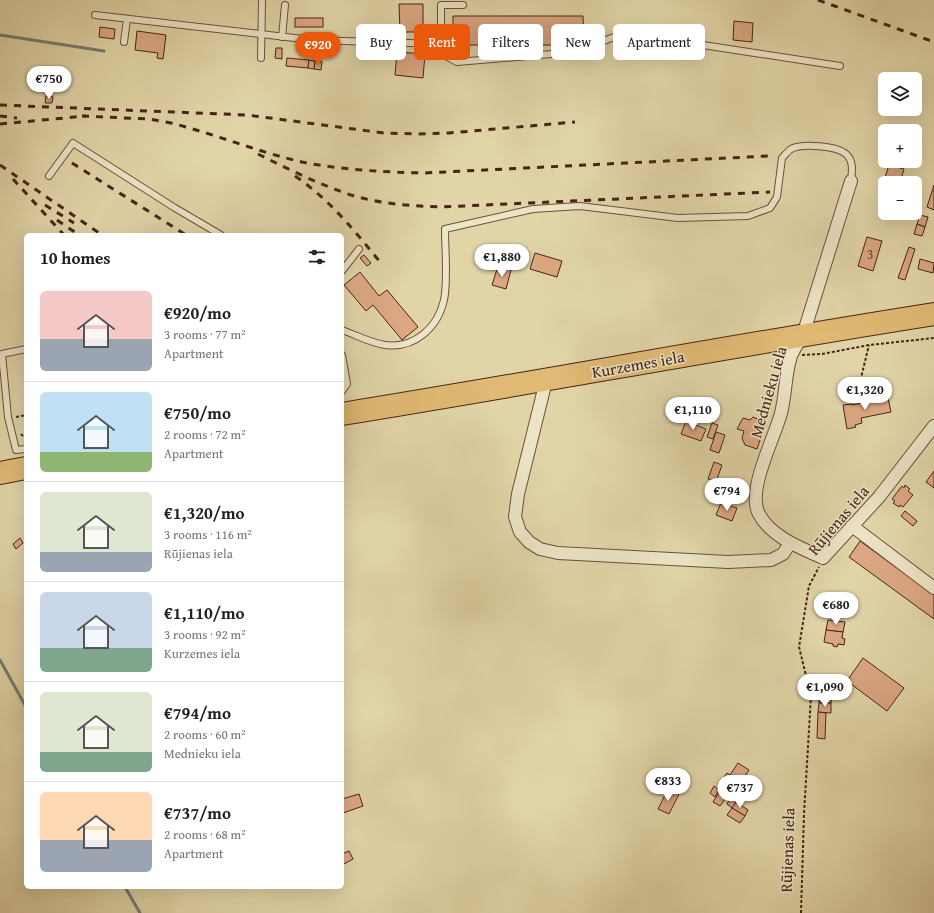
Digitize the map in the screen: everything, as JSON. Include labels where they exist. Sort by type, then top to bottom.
[{"type":"highway","name":"Kurzemes iela","points":[[344,414],[546,381],[803,334],[934,314]]},
{"type":"highway","points":[[0,473],[24,468]]},
{"type":"street","name":"Mednieku iela","points":[[823,558],[790,543],[769,528],[758,514],[756,504],[758,478],[781,412],[791,356],[803,334],[852,181]]},
{"type":"street","points":[[546,381],[518,494],[515,517],[520,532],[529,542],[540,549],[558,553],[728,562],[771,560],[783,554],[790,543]]},
{"type":"street","name":"Rūjienas iela","points":[[823,558],[879,497],[934,426]]},
{"type":"street","points":[[852,526],[934,588]]},
{"type":"lane","points":[[261,58],[262,0]]},
{"type":"lane","points":[[282,37],[285,5]]},
{"type":"lane","points":[[441,24],[441,6],[463,5]]},
{"type":"lane","points":[[95,15],[282,37],[414,43]]},
{"type":"lane","points":[[124,42],[127,19]]},
{"type":"lane","points":[[453,60],[457,62],[575,52],[614,37],[631,34],[840,66]]},
{"type":"lane","points":[[49,176],[73,143],[175,208],[218,233]]},
{"type":"lane","points":[[344,331],[385,345],[400,345],[415,341],[424,334],[437,320],[444,299],[445,229],[533,209],[580,206],[678,218],[748,216],[770,208],[777,197],[782,158],[792,149],[813,146],[836,149],[847,154],[852,167],[852,181]]},
{"type":"lane","points":[[344,268],[359,249]]},
{"type":"lane","points":[[24,349],[2,354],[9,418],[16,450],[24,449]]},
{"type":"lane","points":[[344,367],[347,384],[344,388]]},
{"type":"path","points":[[858,390],[869,345]]},
{"type":"path","points":[[9,418],[24,415]]},
{"type":"path","name":"Rūjienas iela","points":[[801,913],[804,814],[811,696],[799,647],[809,586],[823,558]]},
{"type":"building","points":[[399,4],[423,4],[423,24],[414,24],[414,32],[406,32],[406,24],[400,24]]},
{"type":"building","points":[[453,16],[583,16],[583,24],[551,24],[551,45],[543,45],[543,24],[478,24],[478,45],[470,45],[470,24],[453,24]]},
{"type":"building","points":[[295,18],[323,18],[323,27],[295,27]]},
{"type":"building","points":[[734,21],[753,23],[752,42],[733,40]]},
{"type":"building","points":[[100,27],[115,29],[114,39],[99,37]]},
{"type":"building","points":[[137,31],[166,35],[163,59],[157,58],[158,53],[135,50]]},
{"type":"building","points":[[276,48],[282,48],[282,59],[275,58]]},
{"type":"building","points":[[406,53],[414,53],[414,60],[424,60],[423,78],[395,75],[396,60],[406,60]]},
{"type":"building","points":[[287,58],[309,60],[308,68],[286,66]]},
{"type":"building","points":[[309,60],[315,61],[314,69],[308,68]]},
{"type":"building","points":[[315,61],[322,62],[321,70],[314,69]]},
{"type":"building","points":[[46,96],[53,97],[52,103],[45,103]]},
{"type":"building","points":[[888,168],[904,169],[902,176],[885,176]]},
{"type":"building","points":[[934,185],[934,210],[927,207]]},
{"type":"building","points":[[922,216],[928,217],[925,227],[917,224],[918,220],[922,220]]},
{"type":"building","points":[[917,224],[925,227],[922,236],[914,234]]},
{"type":"building","points":[[867,237],[882,241],[873,271],[858,266]]},
{"type":"building","points":[[909,247],[915,249],[905,280],[898,278]]},
{"type":"building","points":[[535,253],[562,261],[557,277],[530,269]]},
{"type":"building","points":[[364,255],[371,263],[367,266],[360,258]]},
{"type":"building","points":[[920,259],[934,263],[933,273],[918,269]]},
{"type":"building","points":[[498,266],[511,270],[506,289],[492,285]]},
{"type":"building","points":[[360,272],[379,296],[387,290],[418,327],[402,340],[373,305],[366,311],[344,285]]},
{"type":"building","points":[[888,398],[891,412],[861,418],[862,423],[855,425],[856,427],[847,429],[843,405],[852,405]]},
{"type":"building","points":[[753,417],[766,423],[757,449],[745,445],[742,438],[744,431],[737,429],[743,418],[750,420]]},
{"type":"building","points":[[686,421],[706,429],[701,441],[681,434]]},
{"type":"building","points":[[712,423],[718,425],[713,439],[707,437]]},
{"type":"building","points":[[716,432],[725,435],[719,453],[710,450]]},
{"type":"building","points":[[714,462],[722,465],[716,482],[708,479]]},
{"type":"building","points":[[934,471],[934,488],[926,482]]},
{"type":"building","points":[[905,485],[910,489],[908,491],[913,495],[903,507],[900,505],[899,507],[893,503],[895,501],[892,499],[902,486],[904,488]]},
{"type":"building","points":[[721,503],[737,508],[732,521],[716,515]]},
{"type":"building","points":[[905,511],[917,521],[913,526],[901,516]]},
{"type":"building","points":[[20,538],[23,543],[16,549],[13,544]]},
{"type":"building","points":[[860,541],[934,595],[934,619],[849,557]]},
{"type":"building","points":[[824,593],[834,593],[833,609],[823,608]]},
{"type":"building","points":[[828,620],[845,622],[843,632],[826,630]]},
{"type":"building","points":[[826,630],[843,632],[842,638],[845,639],[844,645],[838,644],[837,647],[833,646],[833,644],[824,642]]},
{"type":"building","points":[[863,658],[904,688],[887,711],[847,681]]},
{"type":"building","points":[[819,693],[832,694],[831,703],[819,703]]},
{"type":"building","points":[[819,703],[831,703],[831,713],[818,712]]},
{"type":"building","points":[[818,712],[826,713],[825,739],[817,738]]},
{"type":"building","points":[[738,763],[749,770],[741,782],[745,784],[742,789],[738,788],[734,793],[723,786],[726,781],[724,777],[727,773],[730,775]]},
{"type":"building","points":[[714,786],[719,790],[715,797],[710,793]]},
{"type":"building","points":[[668,789],[679,794],[669,814],[658,809]]},
{"type":"building","points":[[720,791],[727,796],[720,806],[713,802]]},
{"type":"building","points":[[359,794],[363,806],[344,813],[344,798]]},
{"type":"building","points":[[731,797],[737,801],[732,808],[727,804]]},
{"type":"building","points":[[736,802],[748,810],[745,816],[732,808]]},
{"type":"building","points":[[732,808],[745,816],[740,823],[727,815]]},
{"type":"building","points":[[349,851],[353,859],[344,864],[344,853]]},
{"type":"waterway","points":[[0,35],[104,51]]},
{"type":"waterway","points":[[0,660],[24,703]]},
{"type":"waterway","points":[[126,889],[140,913]]},
{"type":"railway","points":[[818,0],[934,42]]},
{"type":"railway","points":[[0,105],[247,115],[384,133],[449,133],[575,122]]},
{"type":"railway","points":[[0,116],[17,118]]},
{"type":"railway","points":[[82,116],[149,119],[171,123],[302,162],[347,169],[378,171],[424,173],[768,156]]},
{"type":"railway","points":[[0,124],[86,116]]},
{"type":"railway","points":[[258,154],[292,171],[339,191],[373,201],[407,205],[441,207],[770,192]]},
{"type":"railway","points":[[72,163],[183,233]]},
{"type":"railway","points":[[0,165],[99,233]]},
{"type":"railway","points":[[295,176],[330,205],[351,227],[380,262]]},
{"type":"railway","points":[[13,179],[62,233]]},
{"type":"railway","points":[[45,205],[74,223]]},
{"type":"railway","points":[[57,220],[76,233]]}]
